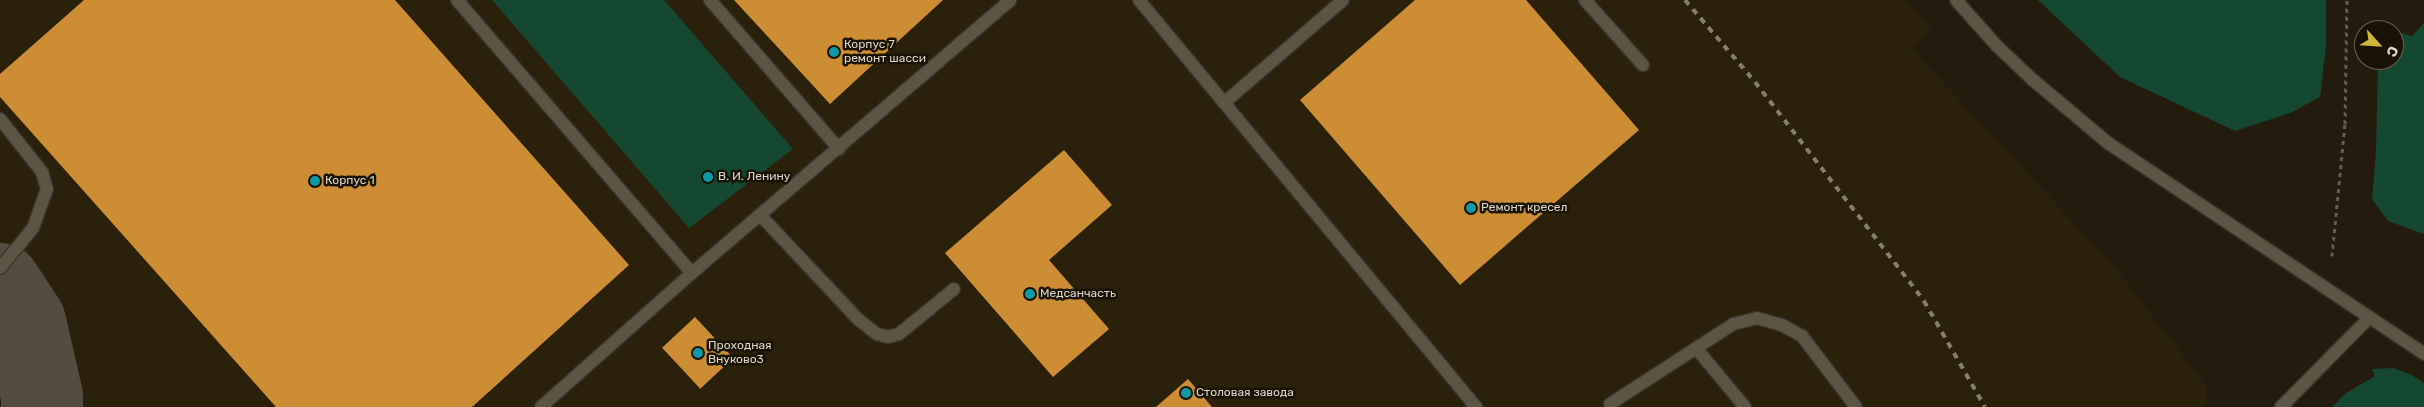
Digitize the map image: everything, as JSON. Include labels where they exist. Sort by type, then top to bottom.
[{"type":"street","points":[[457,0],[692,273]]},
{"type":"street","points":[[710,0],[839,149]]},
{"type":"street","points":[[541,407],[692,273],[839,149],[1010,0]]},
{"type":"street","points":[[1139,0],[1476,407]]},
{"type":"street","points":[[1224,103],[1343,0]]},
{"type":"street","points":[[1585,0],[1643,65]]},
{"type":"street","points":[[1956,0],[1997,46],[2033,80],[2108,143],[2424,354]]},
{"type":"street","points":[[0,119],[42,172],[47,189],[33,228],[0,268]]},
{"type":"street","points":[[760,215],[859,320],[877,334],[888,337],[899,334],[954,290]]},
{"type":"street","points":[[1610,404],[1733,324],[1757,318],[1782,325],[1802,336],[1856,407]]},
{"type":"street","points":[[2281,407],[2370,318]]},
{"type":"street","points":[[1696,348],[1745,407]]},
{"type":"path","points":[[2332,256],[2345,124],[2347,0]]},
{"type":"shaded area","points":[[0,0],[1907,0],[1932,31],[1912,49],[2113,265],[2207,387],[2207,401],[2200,407],[0,407]]},
{"type":"green space","points":[[492,0],[664,0],[793,149],[689,228]]},
{"type":"green space","points":[[2038,0],[2326,0],[2326,46],[2320,97],[2290,113],[2235,131],[2120,77]]},
{"type":"green space","points":[[2424,23],[2424,234],[2388,221],[2372,199],[2376,151],[2378,70],[2404,70],[2404,34],[2412,36]]},
{"type":"green space","points":[[2393,368],[2410,374],[2424,383],[2424,407],[2332,407],[2346,393],[2375,376],[2372,369]]},
{"type":"building","name":"Корпус 1","points":[[84,0],[395,0],[629,265],[472,407],[276,407],[0,97],[0,74]]},
{"type":"building","name":"Корпус 7 ремонт шасси","points":[[734,0],[943,0],[830,104]]},
{"type":"building","name":"Ремонт кресел","points":[[1415,0],[1526,0],[1639,130],[1460,285],[1300,100]]},
{"type":"building","name":"Медсанчасть","points":[[1064,150],[1112,205],[1049,260],[1109,329],[1053,377],[945,253]]},
{"type":"building","name":"Проходная Внуково3","points":[[695,317],[733,358],[700,389],[662,348]]},
{"type":"building","name":"Столовая завода","points":[[1188,379],[1212,407],[1156,407]]},
{"type":"taxiway","points":[[0,284],[25,322],[42,396],[42,407]]},
{"type":"railway","points":[[1685,0],[1755,82],[1924,301],[1985,407]]},
{"type":"place","name":"Корпус 7 ремонт шасси","points":[[834,52]]},
{"type":"place","name":"В. И. Ленину","points":[[708,177]]},
{"type":"place","name":"Корпус 1","points":[[315,181]]},
{"type":"place","name":"Ремонт кресел","points":[[1471,208]]},
{"type":"place","name":"Медсанчасть","points":[[1030,294]]},
{"type":"place","name":"Проходная Внуково3","points":[[698,353]]},
{"type":"place","name":"Столовая завода","points":[[1186,393]]}]
